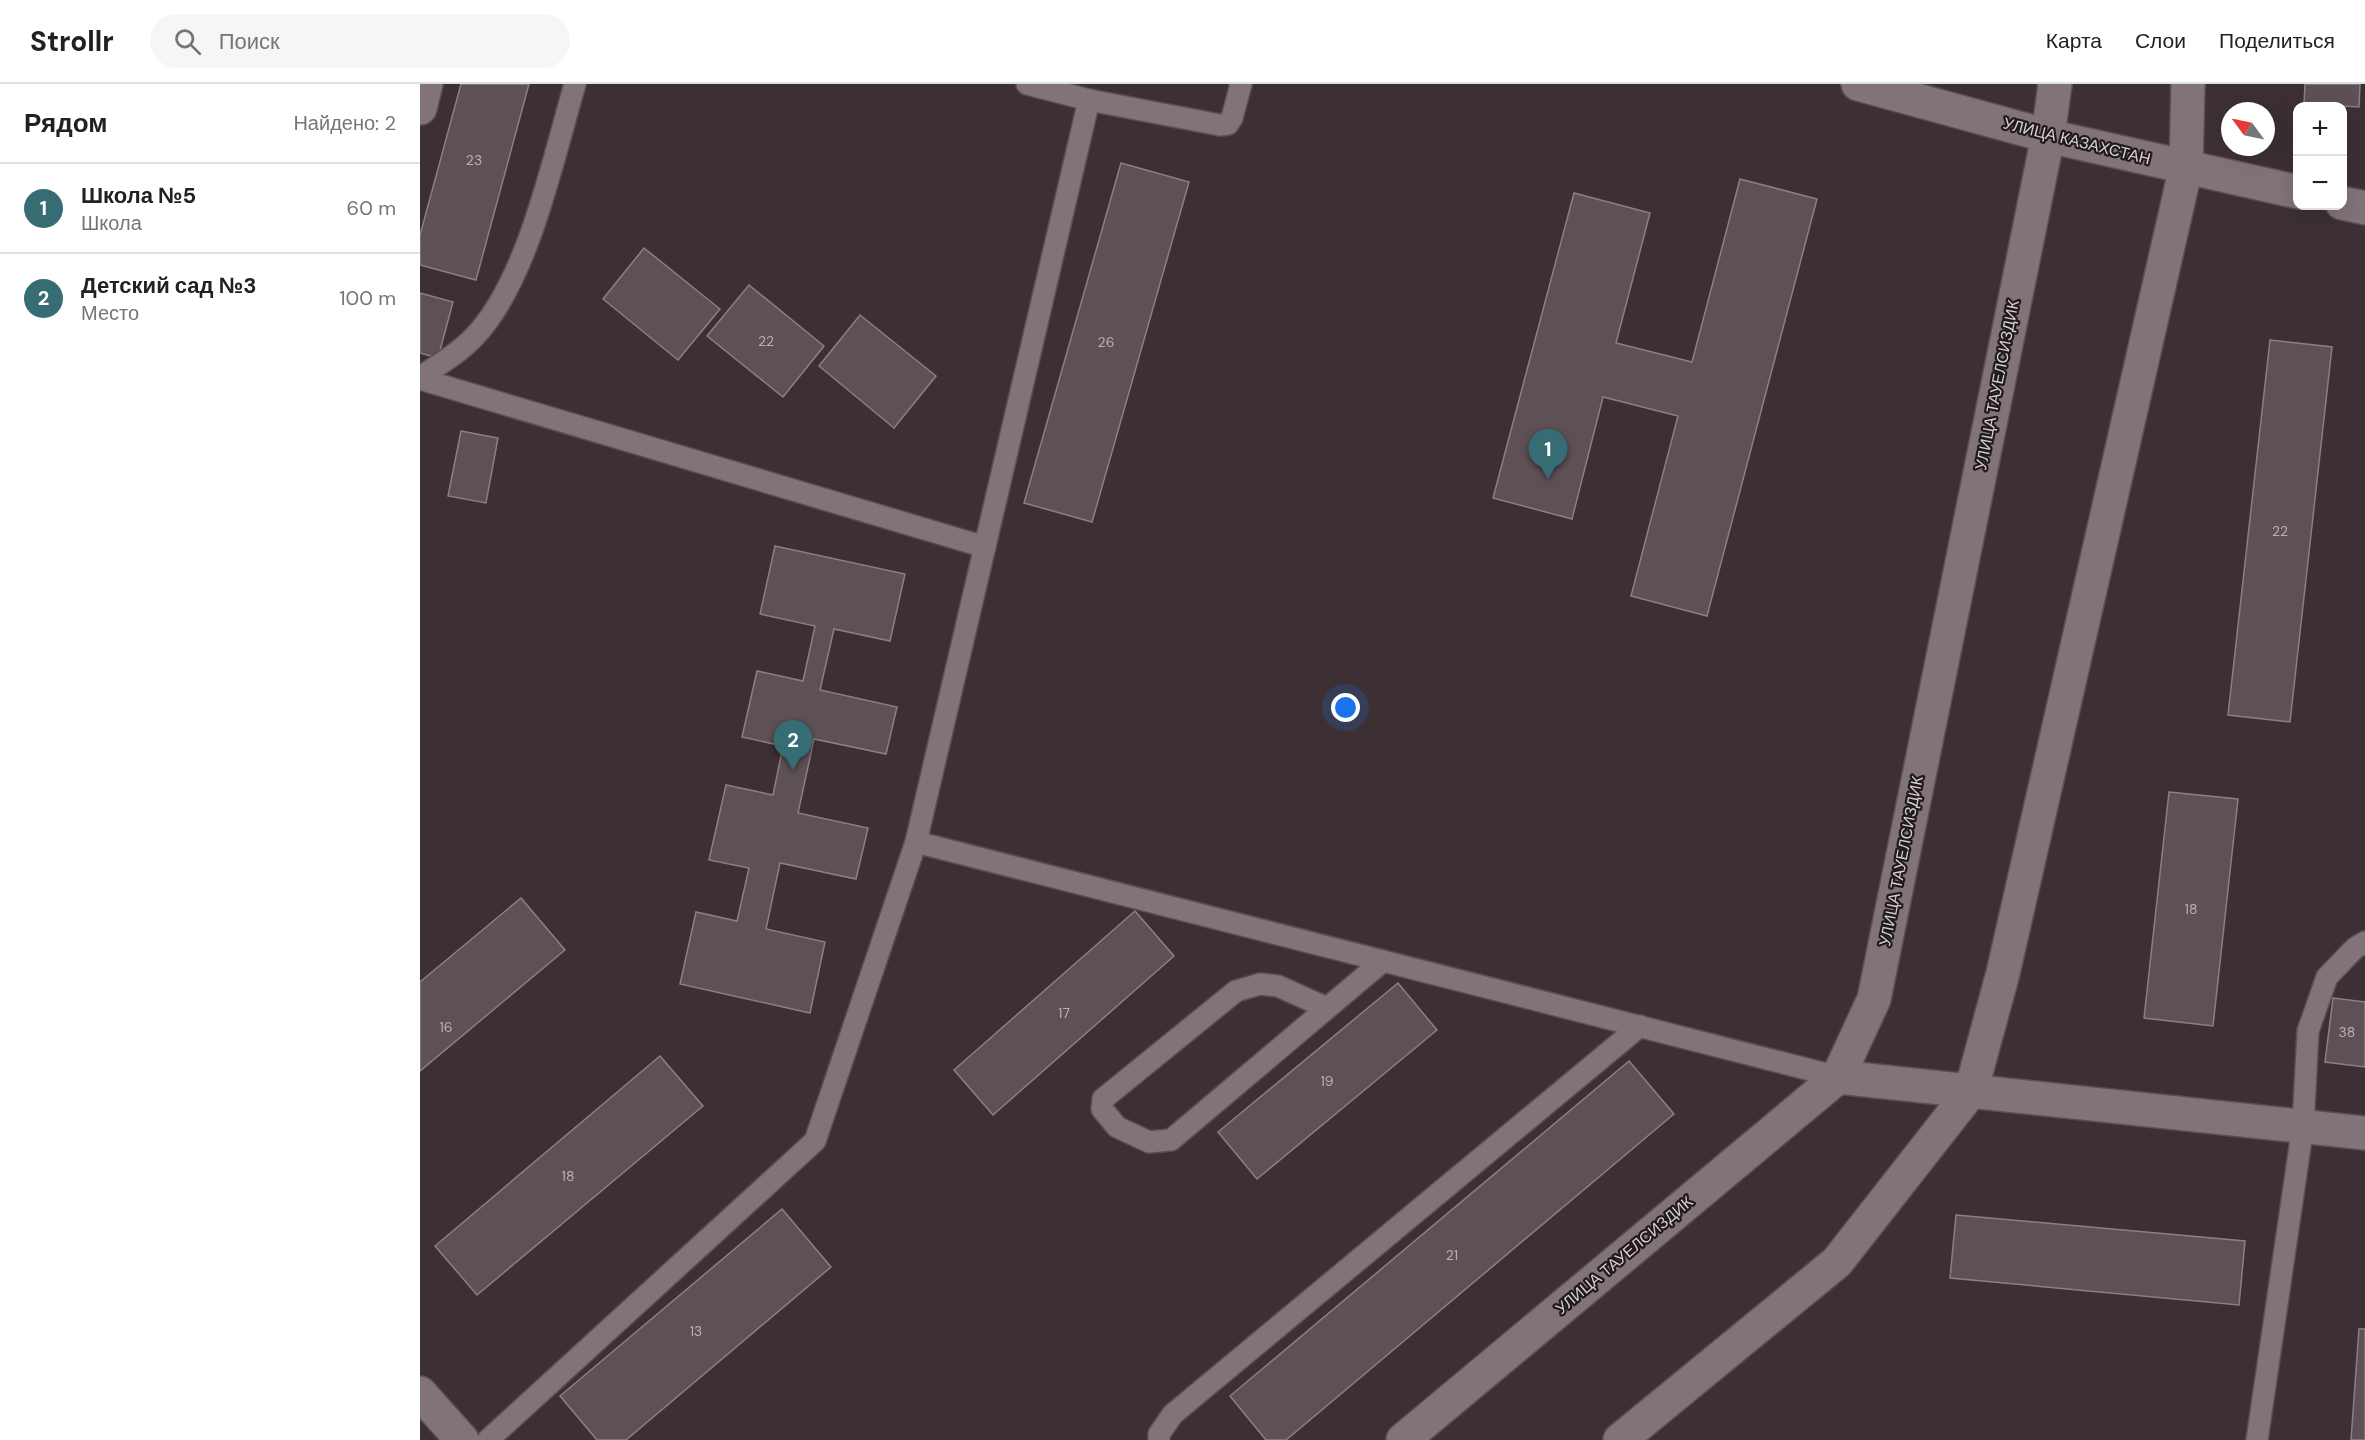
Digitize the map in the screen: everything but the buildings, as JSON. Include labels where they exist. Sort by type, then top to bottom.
[{"type":"street","points":[[420,108],[426,84]]},
{"type":"street","name":"УЛИЦА КАЗАХСТАН","points":[[1858,84],[2048,136],[2293,191]]},
{"type":"street","name":"УЛИЦА ТАУЕЛСИЗДИК","points":[[1403,1440],[1838,1077],[1874,999],[2048,136],[2055,84]]},
{"type":"street","points":[[1620,1440],[1837,1262],[1971,1091],[2003,973],[2186,167],[2188,84]]},
{"type":"street","points":[[2347,204],[2365,208]]},
{"type":"street","points":[[1838,1077],[2365,1133]]},
{"type":"street","points":[[420,1393],[462,1440]]},
{"type":"lane","points":[[420,378],[459,351],[476,335],[514,275],[538,212],[575,84]]},
{"type":"lane","points":[[1027,84],[1089,100],[1220,125],[1228,124],[1232,118],[1241,84]]},
{"type":"lane","points":[[488,1440],[815,1141],[916,842],[1089,100]]},
{"type":"lane","points":[[420,378],[985,547]]},
{"type":"lane","points":[[916,842],[1838,1077]]},
{"type":"lane","points":[[2257,1440],[2303,1126],[2307,1031],[2327,976],[2355,948],[2365,942]]},
{"type":"lane","points":[[1327,1008],[1278,986],[1260,984],[1236,992],[1103,1099],[1102,1109],[1117,1127],[1149,1142],[1171,1140],[1383,961]]},
{"type":"lane","points":[[1159,1440],[1159,1434],[1173,1414],[1640,1026]]},
{"type":"place","name":"Школа №5","points":[[1548,479]]},
{"type":"place","name":"Детский сад №3","points":[[793,770]]}]
